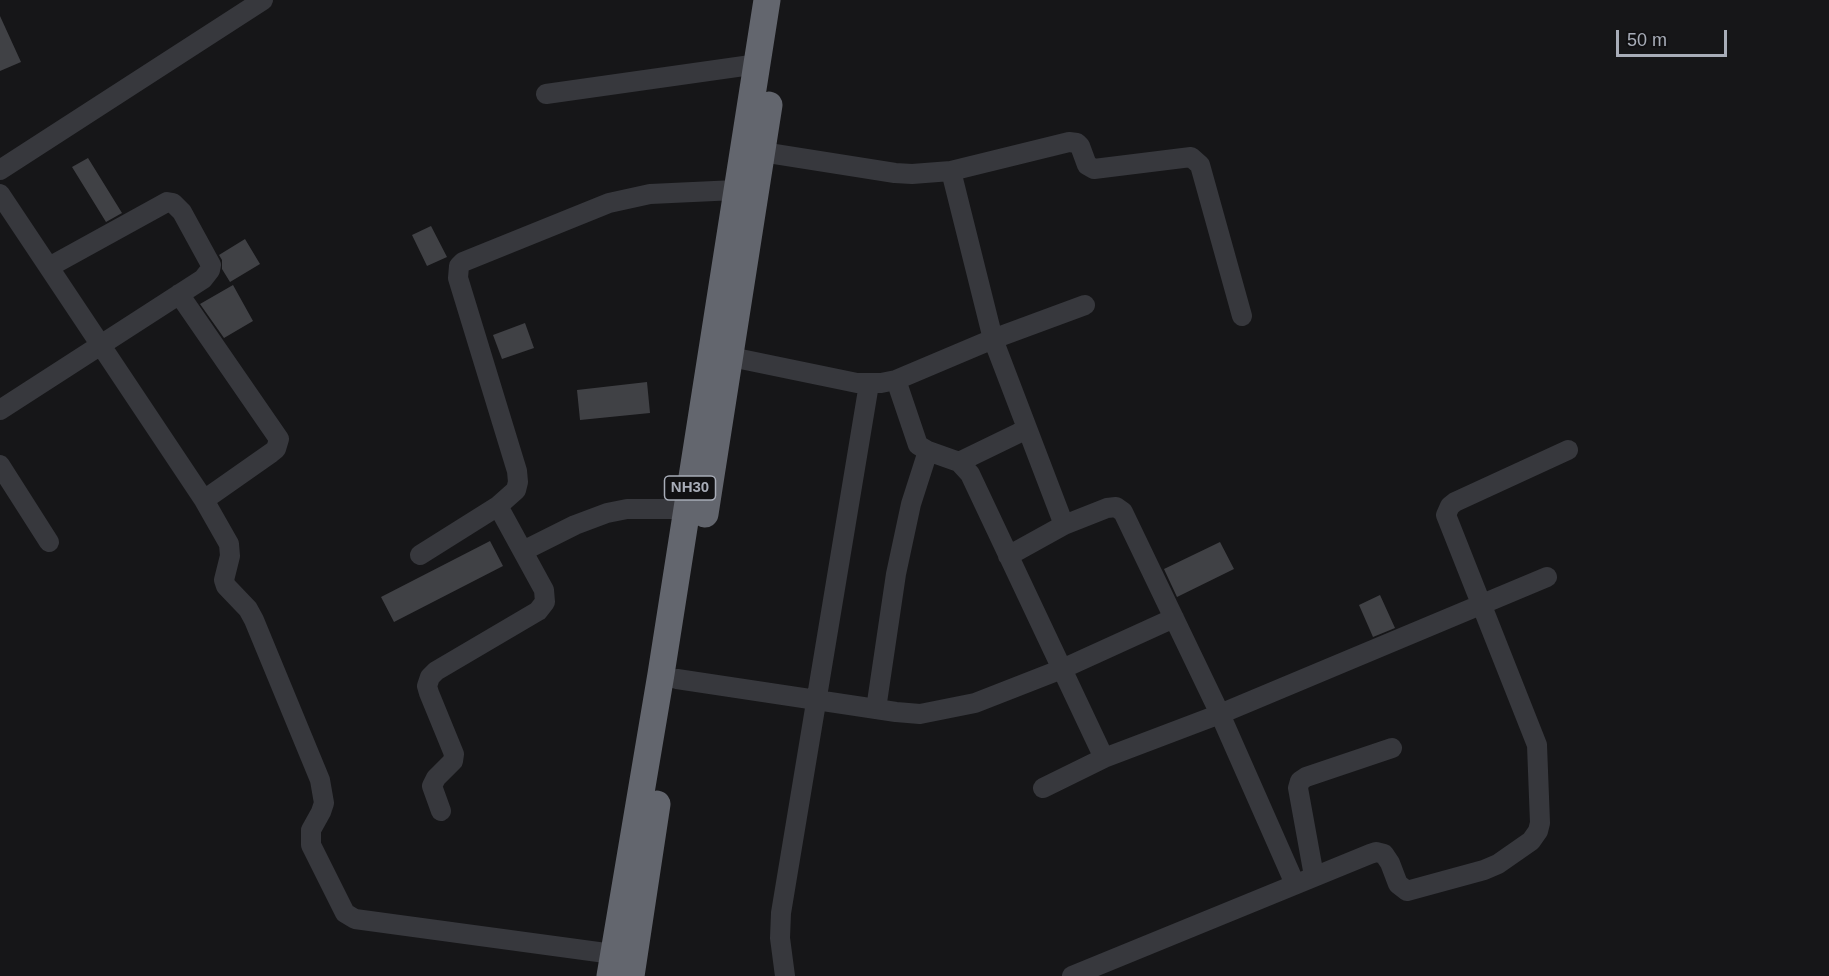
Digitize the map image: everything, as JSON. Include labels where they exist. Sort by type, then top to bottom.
[{"type":"highway","name":"NH30","points":[[611,965],[659,685],[767,0]]},
{"type":"highway","name":"NH30","points":[[631,976],[786,0]]},
{"type":"street","points":[[0,170],[252,3]]},
{"type":"street","points":[[546,94],[758,64]]},
{"type":"street","points":[[762,152],[912,174],[951,171],[1069,142],[1080,146],[1088,165],[1094,169],[1191,157],[1200,165],[1242,316]]},
{"type":"street","points":[[951,171],[993,339],[1064,525]]},
{"type":"street","points":[[420,555],[498,506],[516,490],[517,471],[458,278],[459,266],[469,259],[609,203],[650,194],[736,190]]},
{"type":"street","points":[[0,194],[204,500],[231,550],[224,580],[226,586],[248,609],[254,620],[320,780],[324,803],[311,830],[311,845],[345,913],[355,919],[611,965]]},
{"type":"street","points":[[0,410],[203,279],[211,265],[182,212],[173,203],[160,205],[49,267]]},
{"type":"street","points":[[179,294],[279,439],[276,449],[204,500]]},
{"type":"street","points":[[731,357],[869,384],[896,380],[993,339],[1085,305]]},
{"type":"street","points":[[896,380],[918,444],[928,452],[959,462],[970,474],[1104,758]]},
{"type":"street","points":[[786,976],[780,938],[781,913],[869,384]]},
{"type":"street","points":[[959,462],[1027,429]]},
{"type":"street","points":[[1072,976],[1370,854],[1380,852],[1387,858],[1398,884],[1407,891],[1484,870],[1521,849],[1535,837],[1540,824],[1537,745],[1447,521],[1448,510],[1455,502],[1568,450]]},
{"type":"street","points":[[876,709],[896,574],[911,504],[928,452]]},
{"type":"street","points":[[0,465],[49,542]]},
{"type":"street","points":[[441,811],[432,786],[436,778],[453,761],[454,754],[429,693],[428,682],[436,671],[538,611],[546,597],[498,506]]},
{"type":"street","points":[[1008,556],[1064,525],[1107,508],[1116,507],[1123,512],[1220,714],[1295,884]]},
{"type":"street","points":[[523,551],[575,525],[607,513],[627,509],[687,509]]},
{"type":"street","points":[[1043,788],[1104,758],[1220,714],[1546,577]]},
{"type":"street","points":[[677,679],[920,714],[975,703],[1062,669],[1174,618]]},
{"type":"street","points":[[1314,876],[1298,788],[1300,781],[1392,748]]},
{"type":"building","points":[[0,16],[21,62],[0,71]]},
{"type":"building","points":[[88,158],[122,213],[106,222],[72,167]]},
{"type":"building","points":[[431,226],[447,257],[427,266],[412,235]]},
{"type":"building","points":[[245,239],[260,264],[230,282],[222,269],[222,260],[219,255]]},
{"type":"building","points":[[233,285],[253,321],[224,338],[200,304]]},
{"type":"building","points":[[525,323],[534,348],[502,359],[493,335]]},
{"type":"building","points":[[647,382],[650,413],[580,420],[577,390]]},
{"type":"building","points":[[490,541],[503,566],[394,622],[381,597]]},
{"type":"building","points":[[1220,542],[1234,569],[1177,597],[1164,569]]},
{"type":"building","points":[[1380,595],[1395,628],[1373,637],[1359,605]]}]
